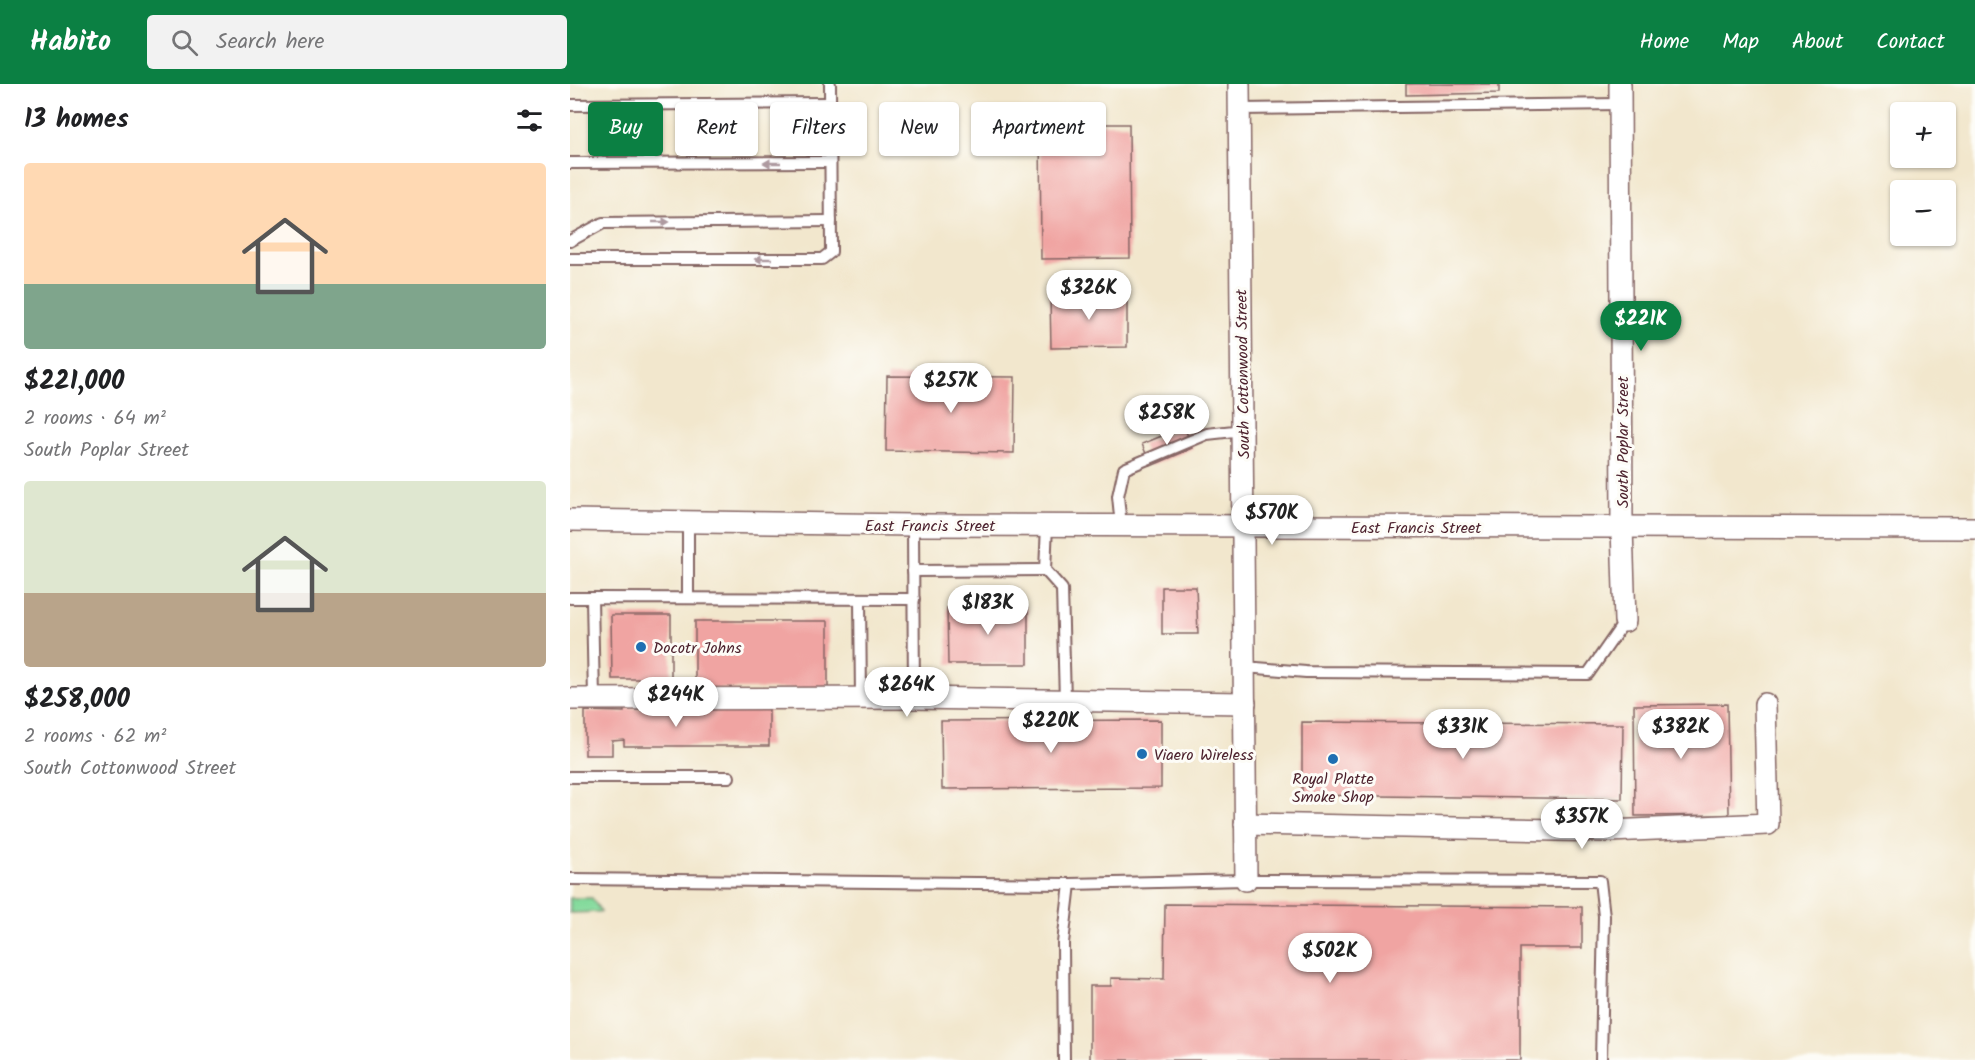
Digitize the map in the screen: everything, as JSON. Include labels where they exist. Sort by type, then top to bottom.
[{"type":"street","name":"South Cottonwood Street","points":[[1239,84],[1246,880]]},
{"type":"street","name":"South Poplar Street","points":[[1620,94],[1622,527],[1625,621]]},
{"type":"street","name":"East Francis Street","points":[[570,520],[913,525],[1975,528]]},
{"type":"street","points":[[570,699],[914,698],[1245,703]]},
{"type":"street","points":[[1245,824],[1610,831],[1768,824],[1765,704]]},
{"type":"lane","points":[[830,84],[830,102]]},
{"type":"lane","points":[[1240,109],[1620,94]]},
{"type":"lane","points":[[570,105],[770,103]]},
{"type":"lane","points":[[570,259],[822,259],[831,252],[830,156]]},
{"type":"lane","points":[[570,164],[830,162]]},
{"type":"lane","points":[[570,241],[603,223],[831,221]]},
{"type":"lane","points":[[1121,526],[1119,496],[1124,469],[1207,434],[1242,430]]},
{"type":"lane","points":[[688,522],[688,598]]},
{"type":"lane","points":[[913,525],[914,698]]},
{"type":"lane","points":[[1047,525],[1045,570],[1062,589],[1065,700]]},
{"type":"lane","points":[[913,571],[1045,570]]},
{"type":"lane","points":[[570,598],[914,599]]},
{"type":"lane","points":[[592,598],[594,699]]},
{"type":"lane","points":[[860,599],[861,698]]},
{"type":"lane","points":[[1244,667],[1306,672],[1588,674],[1625,621]]},
{"type":"lane","points":[[570,777],[729,777]]},
{"type":"lane","points":[[570,879],[1070,884],[1246,880],[1600,881],[1604,916],[1601,1060]]},
{"type":"lane","points":[[1064,1060],[1063,943],[1070,884]]},
{"type":"green space","points":[[570,898],[592,898],[601,912],[570,913]]},
{"type":"building","points":[[1406,84],[1499,84],[1499,93],[1406,95]]},
{"type":"building","points":[[1106,124],[1129,124],[1130,258],[1041,259],[1040,156],[1106,156]]},
{"type":"building","points":[[1127,294],[1127,347],[1051,348],[1050,295]]},
{"type":"building","points":[[887,376],[1015,377],[1014,453],[886,451]]},
{"type":"building","points":[[1184,427],[1193,448],[1151,466],[1142,444]]},
{"type":"building","points":[[1162,587],[1196,587],[1198,634],[1162,634]]},
{"type":"building","points":[[947,608],[1028,608],[1028,664],[948,664]]},
{"type":"building","name":"Docotr Johns","points":[[611,615],[671,615],[671,679],[612,679]]},
{"type":"building","points":[[695,621],[828,621],[828,689],[695,689]]},
{"type":"building","points":[[1727,704],[1729,815],[1635,816],[1634,705]]},
{"type":"building","points":[[624,708],[769,709],[769,746],[624,746],[624,740],[612,741],[612,755],[585,755],[585,711],[624,712]]},
{"type":"building","points":[[1161,720],[1161,788],[942,789],[941,721]]},
{"type":"building","points":[[1302,722],[1623,724],[1622,799],[1302,795]]},
{"type":"building","points":[[1165,904],[1582,907],[1582,948],[1520,948],[1520,1060],[1090,1060],[1090,986],[1111,986],[1111,978],[1164,979]]},
{"type":"place","name":"Docotr Johns","points":[[641,647]]},
{"type":"place","name":"Viaero Wireless","points":[[1142,754]]},
{"type":"place","name":"Royal Platte Smoke Shop","points":[[1333,759]]}]
